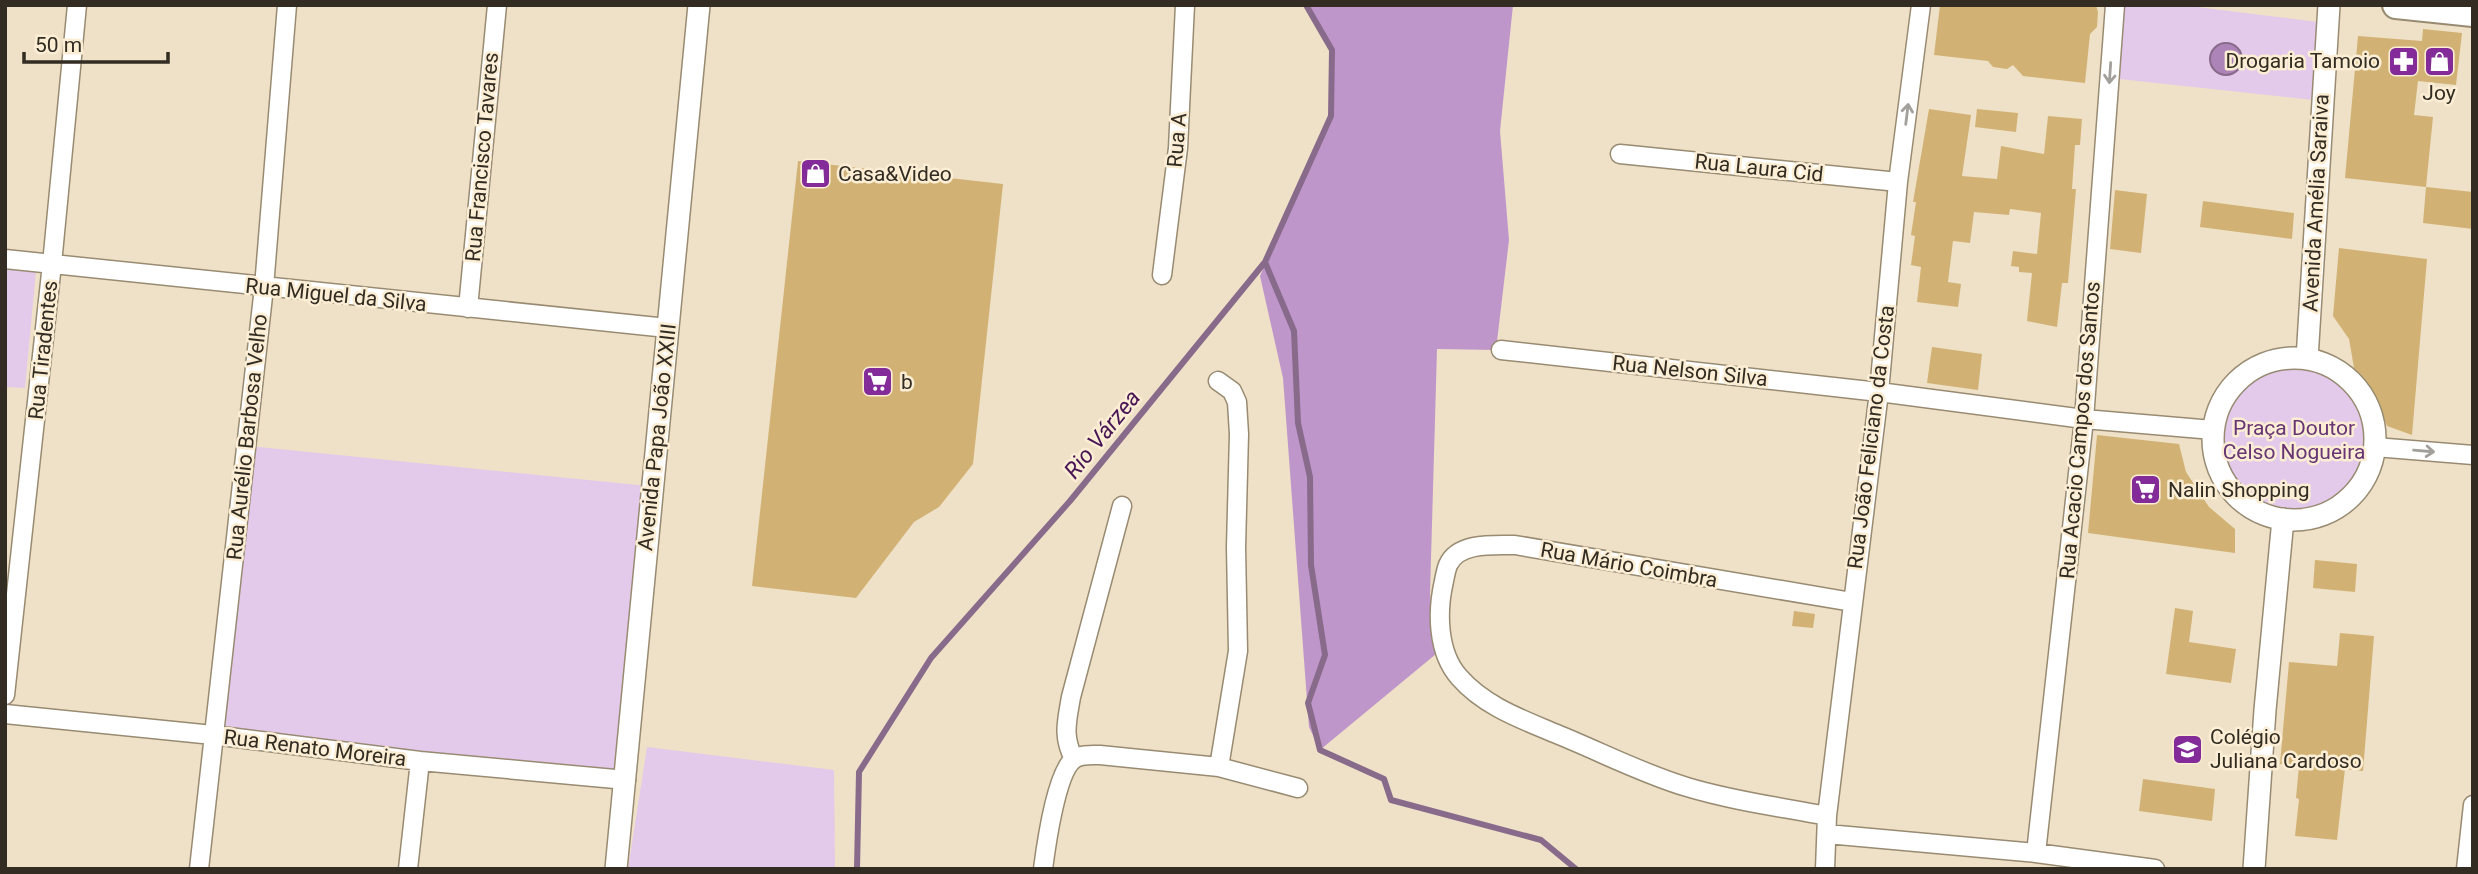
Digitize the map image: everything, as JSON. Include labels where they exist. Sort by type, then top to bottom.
[{"type":"main road","points":[[2396,5],[2473,13]]},
{"type":"street","name":"Rua Tiradentes","points":[[5,695],[77,5]]},
{"type":"street","name":"Rua Aurélio Barbosa Velho","points":[[199,869],[264,287],[287,5]]},
{"type":"street","name":"Rua Francisco Tavares","points":[[468,308],[496,5]]},
{"type":"street","name":"Avenida Papa João XXIII","points":[[616,869],[699,5]]},
{"type":"street","name":"Rua A","points":[[1163,275],[1178,148],[1185,5]]},
{"type":"street","name":"Rua João Feliciano da Costa","points":[[1825,869],[1827,825],[1878,392],[1898,182],[1921,5]]},
{"type":"street","name":"Rua Acacio Campos dos Santos","points":[[2036,853],[2084,419],[2115,5]]},
{"type":"street","name":"Avenida Amélia Saraiva","points":[[2307,359],[2329,5]]},
{"type":"street","name":"Rua Laura Cid","points":[[1620,154],[1898,182]]},
{"type":"street","name":"Rua Miguel da Silva","points":[[5,259],[667,328]]},
{"type":"street","name":"Rua Nelson Silva","points":[[1501,350],[1878,392],[2084,419],[2213,430]]},
{"type":"street","points":[[2307,359],[2333,368],[2354,385],[2369,408],[2373,420],[2375,447],[2363,482],[2351,497],[2337,508],[2302,520],[2283,519],[2254,509],[2230,489],[2221,476],[2216,461],[2213,430],[2223,399],[2245,375],[2274,361],[2307,359]]},
{"type":"street","points":[[1218,381],[1232,391],[1237,402],[1239,434],[1236,547],[1238,651],[1219,767]]},
{"type":"street","points":[[2375,447],[2473,455]]},
{"type":"street","points":[[1074,759],[1067,744],[1065,729],[1070,697],[1122,506]]},
{"type":"street","points":[[2254,869],[2265,710],[2283,519]]},
{"type":"street","name":"Rua Mário Coimbra","points":[[1852,602],[1515,545],[1489,545],[1462,551],[1448,564],[1440,600],[1441,629],[1447,657],[1458,676],[1475,692],[1504,712],[1686,786],[1827,825],[2155,869]]},
{"type":"street","name":"Rua Renato Moreira","points":[[5,714],[213,735],[420,761],[626,780]]},
{"type":"street","points":[[1043,869],[1052,813],[1065,769],[1074,759],[1085,755],[1100,754],[1219,767],[1298,788]]},
{"type":"street","points":[[408,869],[420,761]]},
{"type":"street","points":[[2466,869],[2473,805]]},
{"type":"green space","points":[[2115,5],[2181,5],[2326,23],[2322,101],[2110,78]]},
{"type":"green space","points":[[5,258],[37,260],[25,388],[5,387]]},
{"type":"green space","name":"Praça Doutor Celso Nogueira","points":[[2294,361],[2324,367],[2350,384],[2367,410],[2373,440],[2367,470],[2350,496],[2324,513],[2294,519],[2264,513],[2238,496],[2221,470],[2215,440],[2221,410],[2238,384],[2264,367]]},
{"type":"green space","points":[[238,445],[648,486],[626,780],[210,737]]},
{"type":"green space","points":[[647,747],[834,770],[835,869],[628,869]]},
{"type":"shaded area","points":[[1306,5],[1513,5],[1500,131],[1509,240],[1496,350],[1437,349],[1430,594],[1436,654],[1320,750],[1309,727],[1283,378],[1260,276],[1331,116],[1332,50]]},
{"type":"shaded area","points":[[2226,43],[2237,48],[2242,59],[2237,70],[2226,75],[2215,70],[2210,59],[2215,48]]},
{"type":"building","points":[[1940,5],[2096,5],[2097,27],[2090,34],[2085,83],[2023,76],[2013,65],[2007,69],[1993,67],[1988,61],[1934,55]]},
{"type":"building","points":[[2423,29],[2462,33],[2456,85],[2418,81],[2414,115],[2433,117],[2426,187],[2345,178],[2358,36],[2422,41]]},
{"type":"building","points":[[1929,109],[1971,115],[1962,176],[1997,179],[2001,146],[2044,154],[2048,116],[2082,119],[2080,145],[2075,145],[2072,189],[2076,189],[2068,283],[2062,283],[2057,327],[2027,321],[2032,273],[2019,272],[2019,267],[2011,266],[2013,251],[2037,254],[2041,213],[2010,209],[2009,215],[1974,212],[1970,243],[1953,241],[1948,282],[1961,284],[1958,307],[1917,302],[1921,267],[1911,265],[1915,236],[1911,235],[1916,202],[1913,202]]},
{"type":"building","points":[[1977,109],[2018,113],[2016,132],[1975,127]]},
{"type":"building","name":"b","points":[[798,161],[1003,184],[973,464],[939,507],[914,522],[856,598],[752,586]]},
{"type":"building","points":[[2426,187],[2473,192],[2473,229],[2423,223]]},
{"type":"building","points":[[2115,190],[2147,194],[2141,253],[2110,249]]},
{"type":"building","points":[[2203,201],[2294,213],[2292,239],[2200,227]]},
{"type":"building","points":[[2339,248],[2427,259],[2412,435],[2387,426],[2380,407],[2354,368],[2349,339],[2333,316]]},
{"type":"building","points":[[1932,347],[1982,354],[1978,390],[1927,383]]},
{"type":"building","name":"Nalin Shopping","points":[[2097,435],[2179,444],[2186,472],[2209,507],[2235,529],[2235,553],[2088,533]]},
{"type":"building","points":[[2315,560],[2357,564],[2355,592],[2313,588]]},
{"type":"building","points":[[2175,608],[2193,611],[2189,642],[2236,649],[2231,683],[2166,674]]},
{"type":"building","points":[[1794,611],[1815,614],[1813,628],[1792,626]]},
{"type":"building","points":[[2340,633],[2374,636],[2363,771],[2345,769],[2337,840],[2295,836],[2299,766],[2280,764],[2289,662],[2337,666]]},
{"type":"building","points":[[2143,779],[2215,789],[2212,821],[2139,811]]},
{"type":"waterway","name":"Rio Várzea","points":[[857,869],[859,772],[931,658],[1070,501],[1265,262],[1331,116],[1332,50],[1306,5]]},
{"type":"waterway","points":[[1265,262],[1294,331],[1298,423],[1310,477],[1311,565],[1325,655],[1308,703],[1320,750],[1384,779],[1391,800],[1541,840],[1576,869]]},
{"type":"place","name":"Drogaria Tamoio","points":[[2403,61]]},
{"type":"place","name":"Joy","points":[[2439,61]]},
{"type":"place","name":"Casa&Video","points":[[815,174]]},
{"type":"place","name":"b","points":[[878,382]]},
{"type":"place","name":"Nalin Shopping","points":[[2145,490]]},
{"type":"place","name":"Colégio Juliana Cardoso","points":[[2187,749]]}]
